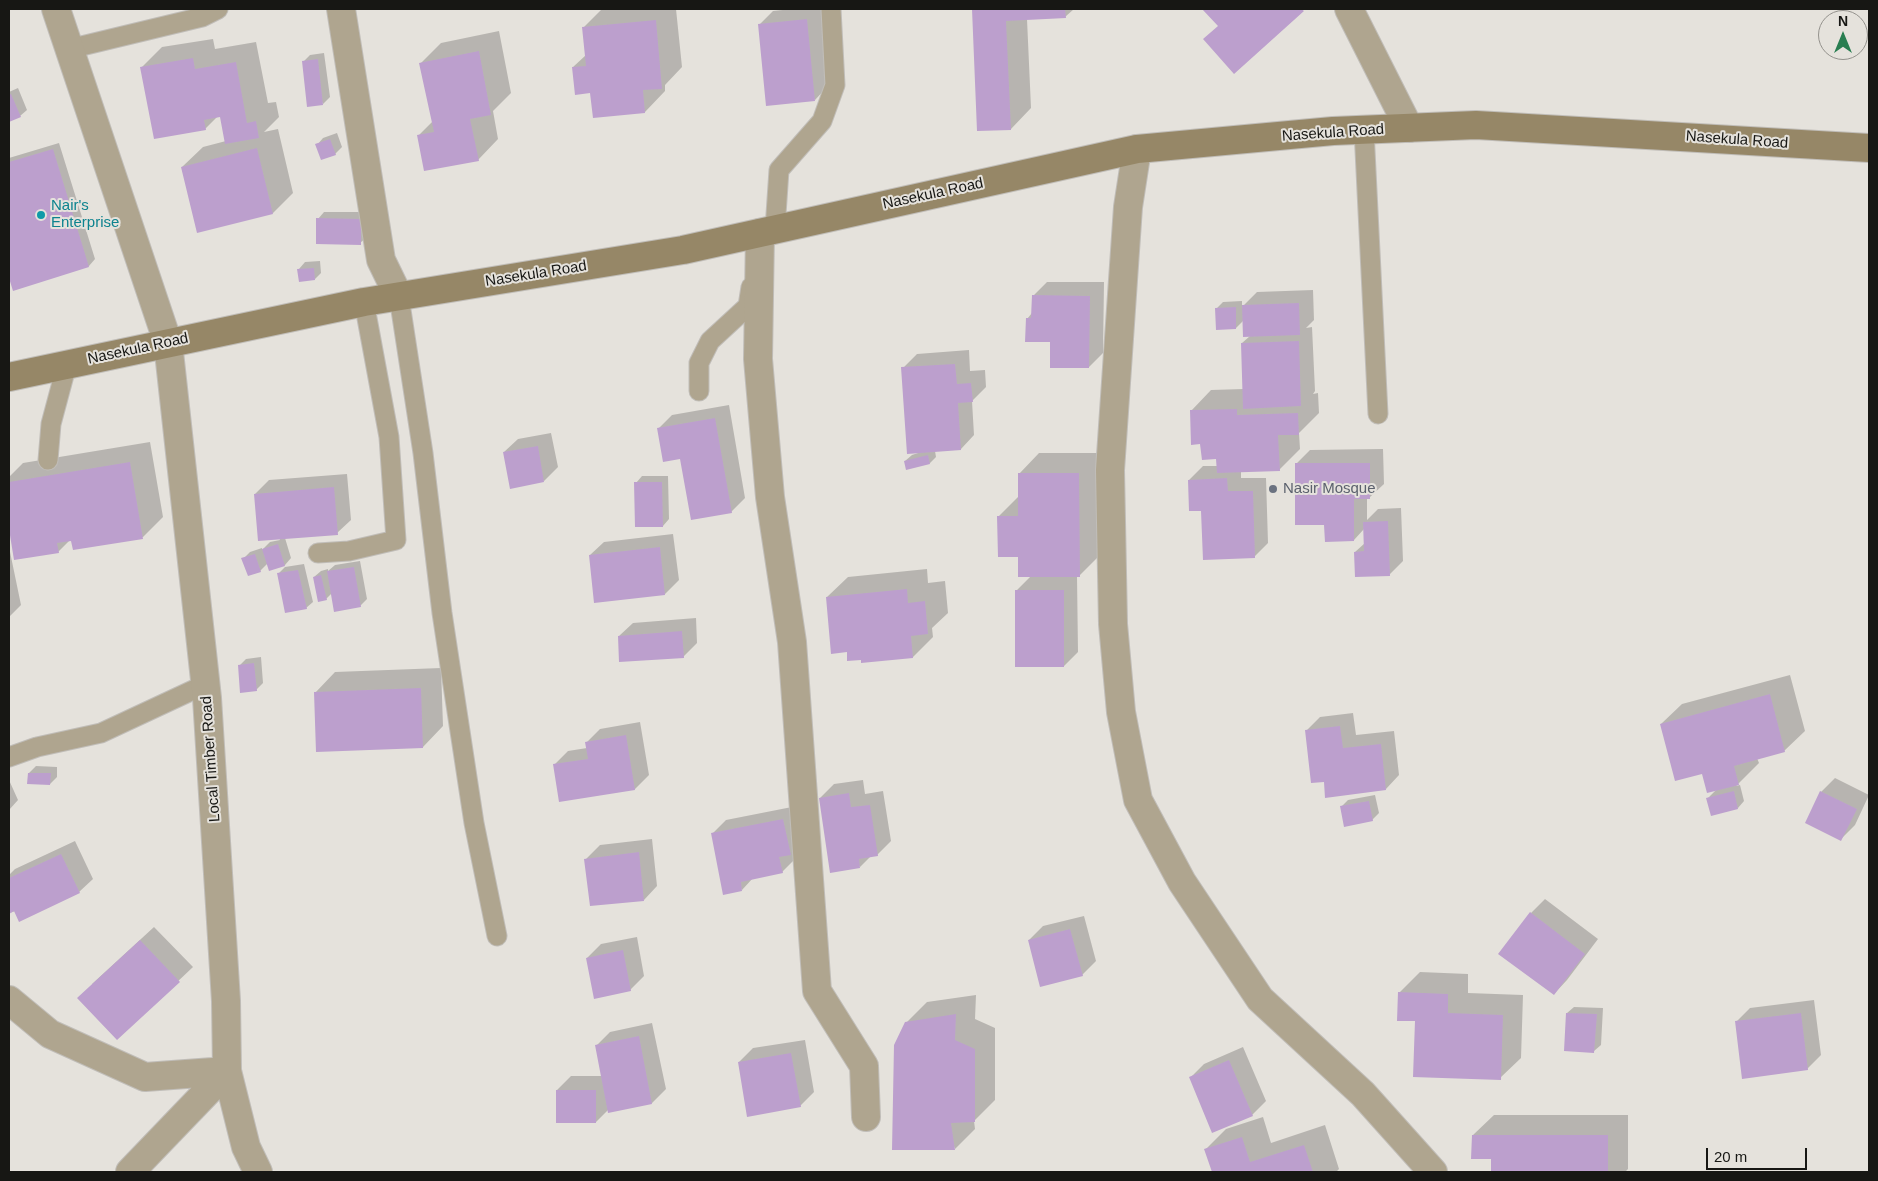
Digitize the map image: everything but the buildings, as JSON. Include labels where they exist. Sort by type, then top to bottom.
[{"type":"main road","name":"Nasekula Road","points":[[9,376],[364,302],[683,250],[1137,150],[1333,131],[1476,125],[1869,148]]},
{"type":"street","name":"Local Timber Road","points":[[56,9],[168,343],[206,684],[226,1001],[227,1071],[246,1147],[258,1172]]},
{"type":"street","points":[[341,9],[381,260],[399,297]]},
{"type":"street","points":[[1349,9],[1409,128]]},
{"type":"street","points":[[1137,150],[1128,207],[1110,470],[1114,634],[1121,712],[1138,800],[1182,882],[1260,999],[1363,1094],[1432,1172]]},
{"type":"street","points":[[760,233],[758,359],[770,497],[792,642],[817,991],[864,1066],[866,1117]]},
{"type":"street","points":[[9,1000],[50,1034],[145,1077],[227,1071]]},
{"type":"street","points":[[130,1172],[227,1071]]},
{"type":"lane","points":[[69,49],[202,17],[218,9]]},
{"type":"lane","points":[[699,391],[699,363],[710,341],[748,306],[760,233],[779,170],[822,121],[835,85],[831,9]]},
{"type":"lane","points":[[1364,130],[1378,414]]},
{"type":"lane","points":[[399,297],[423,453],[442,613],[474,823],[497,936]]},
{"type":"lane","points":[[318,553],[349,551],[396,540],[388,437],[364,302]]},
{"type":"lane","points":[[48,460],[52,424],[67,364]]},
{"type":"lane","points":[[9,757],[37,747],[101,733],[206,684]]},
{"type":"place","name":"Nair's Enterprise","points":[[41,215]]},
{"type":"place","name":"Nasir Mosque","points":[[1273,489]]}]
